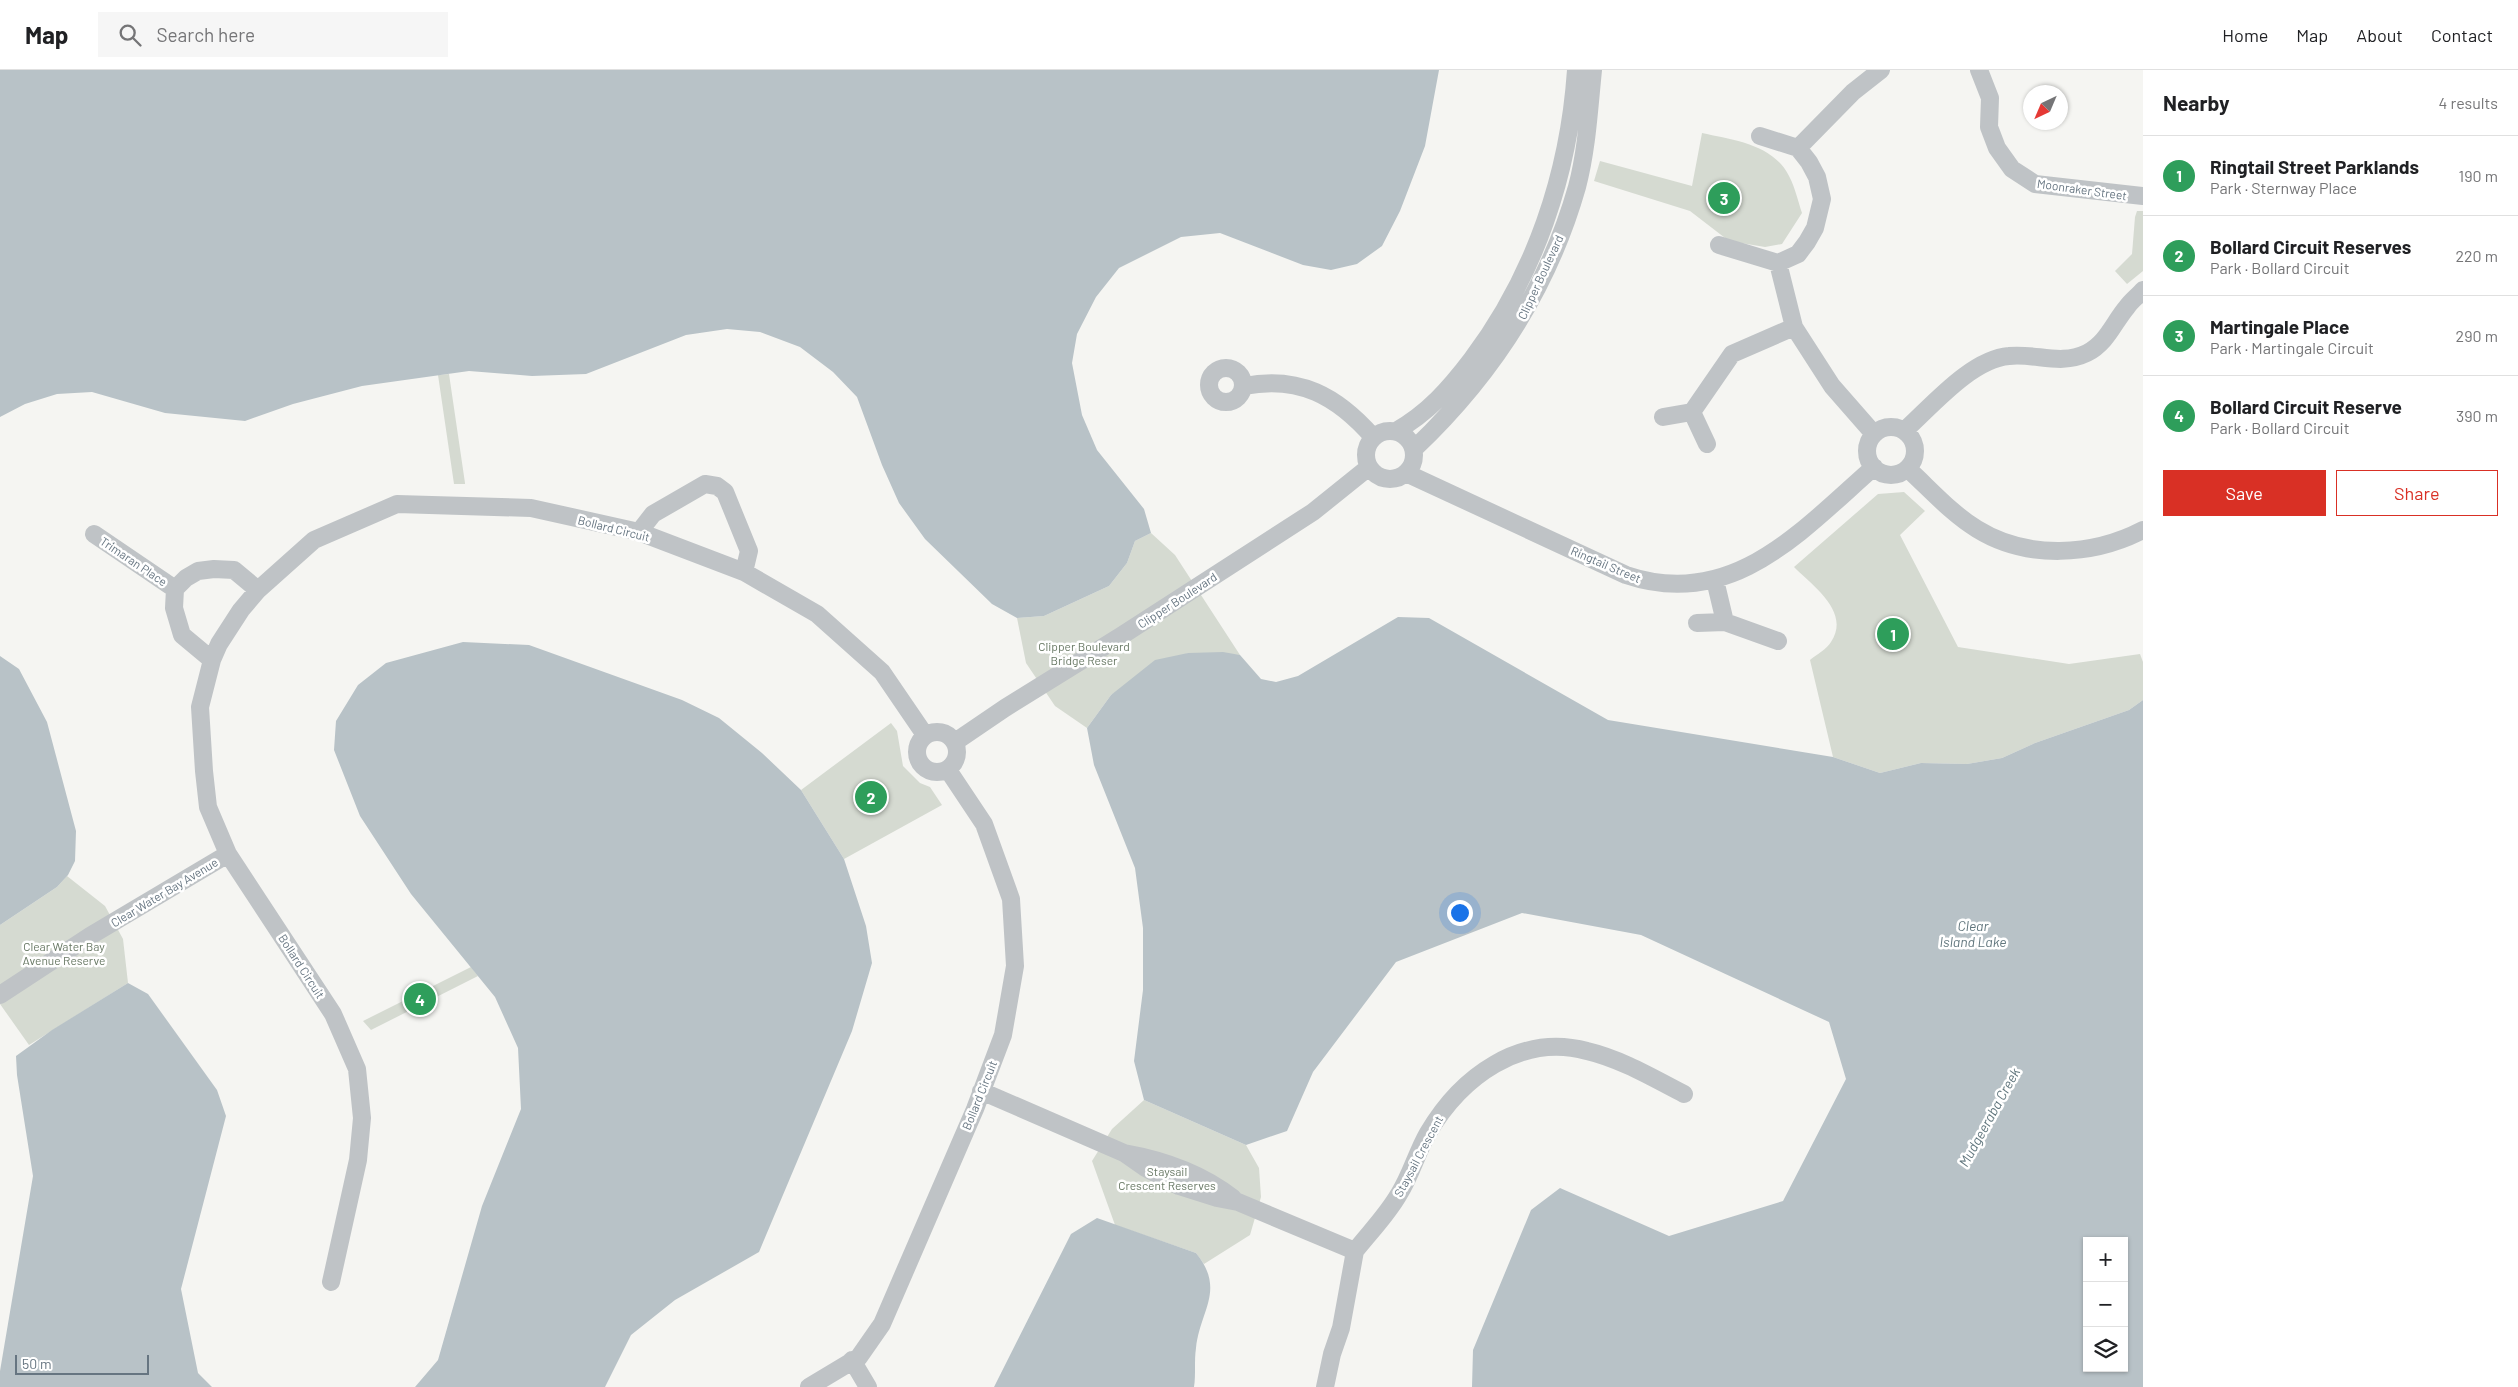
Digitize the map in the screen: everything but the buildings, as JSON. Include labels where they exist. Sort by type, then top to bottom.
[{"type":"street","name":"Clipper Boulevard","points":[[1396,431],[1417,420],[1457,378],[1483,344],[1507,306],[1525,272],[1558,183],[1567,147],[1576,70]]},
{"type":"street","name":"Clipper Boulevard","points":[[1414,449],[1471,390],[1518,324],[1537,289],[1577,187],[1585,148],[1593,70]]},
{"type":"street","points":[[1798,148],[1853,92],[1881,70]]},
{"type":"street","name":"Moonraker Street","points":[[1979,70],[1990,98],[1989,127],[1997,148],[2012,169],[2034,184],[2143,196]]},
{"type":"street","points":[[1719,245],[1778,263],[1798,254],[1815,228],[1820,215],[1822,199],[1817,178],[1809,162],[1798,148],[1760,136]]},
{"type":"street","points":[[1778,263],[1794,327],[1832,386],[1874,434]]},
{"type":"street","points":[[1904,431],[1970,372],[1989,361],[2009,356],[2071,360],[2090,352],[2111,332],[2126,307],[2143,290]]},
{"type":"street","points":[[1663,417],[1692,412],[1732,354],[1794,327]]},
{"type":"street","points":[[1244,386],[1261,383],[1283,383],[1306,388],[1331,398],[1357,418],[1373,437]]},
{"type":"street","points":[[1692,412],[1707,444]]},
{"type":"street","points":[[1889,427],[1904,431],[1914,442],[1915,449],[1915,457],[1908,469],[1894,475],[1886,475],[1874,467],[1867,454],[1870,440],[1874,434],[1889,427]]},
{"type":"street","points":[[1388,431],[1396,431],[1409,440],[1414,449],[1414,457],[1406,473],[1387,479],[1379,476],[1369,467],[1367,449],[1373,437],[1388,431]]},
{"type":"street","name":"Clipper Boulevard","points":[[955,742],[1005,708],[1121,636],[1313,512],[1369,467]]},
{"type":"street","name":"Ringtail Street","points":[[1406,473],[1626,575],[1661,584],[1696,584],[1716,580],[1754,565],[1781,547],[1874,467]]},
{"type":"street","points":[[1908,469],[1957,514],[1978,530],[2002,541],[2028,548],[2069,552],[2124,540],[2143,530]]},
{"type":"street","points":[[639,532],[653,514],[705,484],[717,486],[725,492],[749,551],[744,572]]},
{"type":"street","name":"Bollard Circuit","points":[[331,1282],[358,1160],[362,1118],[357,1069],[334,1014],[228,854],[208,807],[204,771],[200,707],[212,660],[219,644],[241,610],[258,590],[314,540],[397,504],[531,508],[639,532],[744,572],[817,614],[882,672],[925,735]]},
{"type":"street","name":"Trimaran Place","points":[[94,534],[175,589]]},
{"type":"street","points":[[212,660],[182,635],[174,608],[175,589],[186,578],[198,571],[234,570],[258,590]]},
{"type":"street","points":[[1716,580],[1725,622]]},
{"type":"street","points":[[1697,623],[1725,622],[1778,642]]},
{"type":"street","points":[[938,731],[944,733],[955,742],[956,760],[948,770],[930,771],[920,764],[916,752],[917,746],[925,735],[938,731]]},
{"type":"street","name":"Bollard Circuit","points":[[809,1387],[859,1357],[882,1324],[981,1091],[1002,1035],[1015,966],[1011,899],[984,824],[948,770]]},
{"type":"street","name":"Clear Water Bay Avenue","points":[[0,995],[90,936],[228,854]]},
{"type":"street","name":"Staysail Crescent","points":[[1355,1251],[1386,1215],[1400,1193],[1428,1134],[1444,1108],[1486,1068],[1506,1057],[1526,1050],[1556,1046],[1586,1050],[1640,1071],[1684,1094]]},
{"type":"street","points":[[981,1091],[1124,1153],[1144,1167],[1178,1186],[1216,1198],[1238,1202],[1355,1251],[1341,1328],[1332,1354],[1325,1387]]},
{"type":"street","points":[[852,1360],[868,1387]]},
{"type":"green space","points":[[1702,133],[1751,145],[1763,150],[1782,165],[1793,185],[1802,213],[1782,244],[1765,247],[1729,241],[1690,211],[1594,181],[1600,161],[1692,186]]},
{"type":"green space","points":[[2137,211],[2143,211],[2143,271],[2127,284],[2115,271],[2132,254]]},
{"type":"green space","points":[[449,374],[465,484],[454,484],[438,375]]},
{"type":"green space","points":[[1904,492],[1925,511],[1900,535],[1958,647],[2069,664],[2140,654],[2143,662],[2143,700],[2129,710],[2035,743],[2002,758],[1967,764],[1921,763],[1880,773],[1833,757],[1810,660],[1831,642],[1836,631],[1836,620],[1827,600],[1794,567],[1878,494]]},
{"type":"green space","name":"Clipper Boulevard Bridge Reser","points":[[1151,533],[1175,555],[1240,655],[1188,653],[1111,695],[1087,728],[1055,706],[1026,663],[1017,618],[1044,616],[1109,586],[1127,563],[1135,541]]},
{"type":"green space","points":[[891,723],[897,731],[903,766],[920,783],[930,787],[942,805],[844,859],[801,790]]},
{"type":"green space","name":"Clear Water Bay Avenue Reserve","points":[[67,876],[105,906],[123,939],[128,983],[29,1045],[0,1004],[0,925],[57,887]]},
{"type":"green space","points":[[471,967],[478,976],[371,1030],[363,1021]]},
{"type":"green space","name":"Staysail Crescent Reserves","points":[[1144,1100],[1246,1145],[1259,1168],[1261,1197],[1250,1235],[1204,1264],[1196,1253],[1115,1225],[1092,1161],[1112,1129]]},
{"type":"water","points":[[0,70],[1439,70],[1425,146],[1400,211],[1382,246],[1357,264],[1331,270],[1303,265],[1220,233],[1181,237],[1119,268],[1096,297],[1077,334],[1072,363],[1082,415],[1097,450],[1144,509],[1151,533],[1135,541],[1127,563],[1109,586],[1044,616],[1017,618],[992,604],[925,539],[899,503],[882,465],[857,397],[833,372],[800,347],[760,332],[727,329],[686,335],[586,374],[532,376],[469,371],[362,386],[293,404],[245,421],[165,413],[92,392],[57,394],[25,404],[0,417]]},
{"type":"water","name":"Clear Island Lake","points":[[1398,617],[1429,618],[1608,720],[1833,757],[1880,773],[1921,763],[1967,764],[2002,758],[2035,743],[2129,710],[2143,700],[2143,1387],[1472,1387],[1473,1350],[1531,1210],[1560,1188],[1669,1236],[1783,1201],[1846,1079],[1829,1022],[1641,935],[1522,913],[1396,962],[1313,1072],[1287,1131],[1246,1145],[1144,1100],[1134,1061],[1143,990],[1143,928],[1135,868],[1094,765],[1087,728],[1111,695],[1155,660],[1188,653],[1223,652],[1240,655],[1261,679],[1276,682],[1298,676]]},
{"type":"water","points":[[463,642],[529,645],[682,700],[719,718],[762,753],[801,790],[844,859],[866,926],[872,963],[852,1031],[759,1252],[675,1300],[631,1335],[605,1387],[415,1387],[438,1360],[482,1206],[521,1109],[518,1048],[495,997],[411,894],[360,816],[334,750],[336,721],[358,685],[386,663]]},
{"type":"water","points":[[0,656],[19,669],[47,722],[76,831],[75,861],[68,875],[57,887],[0,925]]},
{"type":"water","points":[[128,983],[148,994],[217,1090],[226,1116],[181,1289],[198,1373],[212,1387],[0,1387],[0,1371],[33,1176],[17,1075],[16,1056],[52,1030]]},
{"type":"water","points":[[1097,1218],[1196,1253],[1205,1266],[1209,1278],[1209,1300],[1198,1335],[1194,1387],[994,1387],[1071,1234]]},
{"type":"place","name":"Martingale Place","points":[[1724,198]]},
{"type":"place","name":"Ringtail Street Parklands","points":[[1893,634]]},
{"type":"place","name":"Bollard Circuit Reserves","points":[[871,797]]},
{"type":"place","name":"Bollard Circuit Reserve","points":[[420,999]]},
{"type":"water label","name":"Mudgeeraba Creek","points":[[1989,1117]]}]
